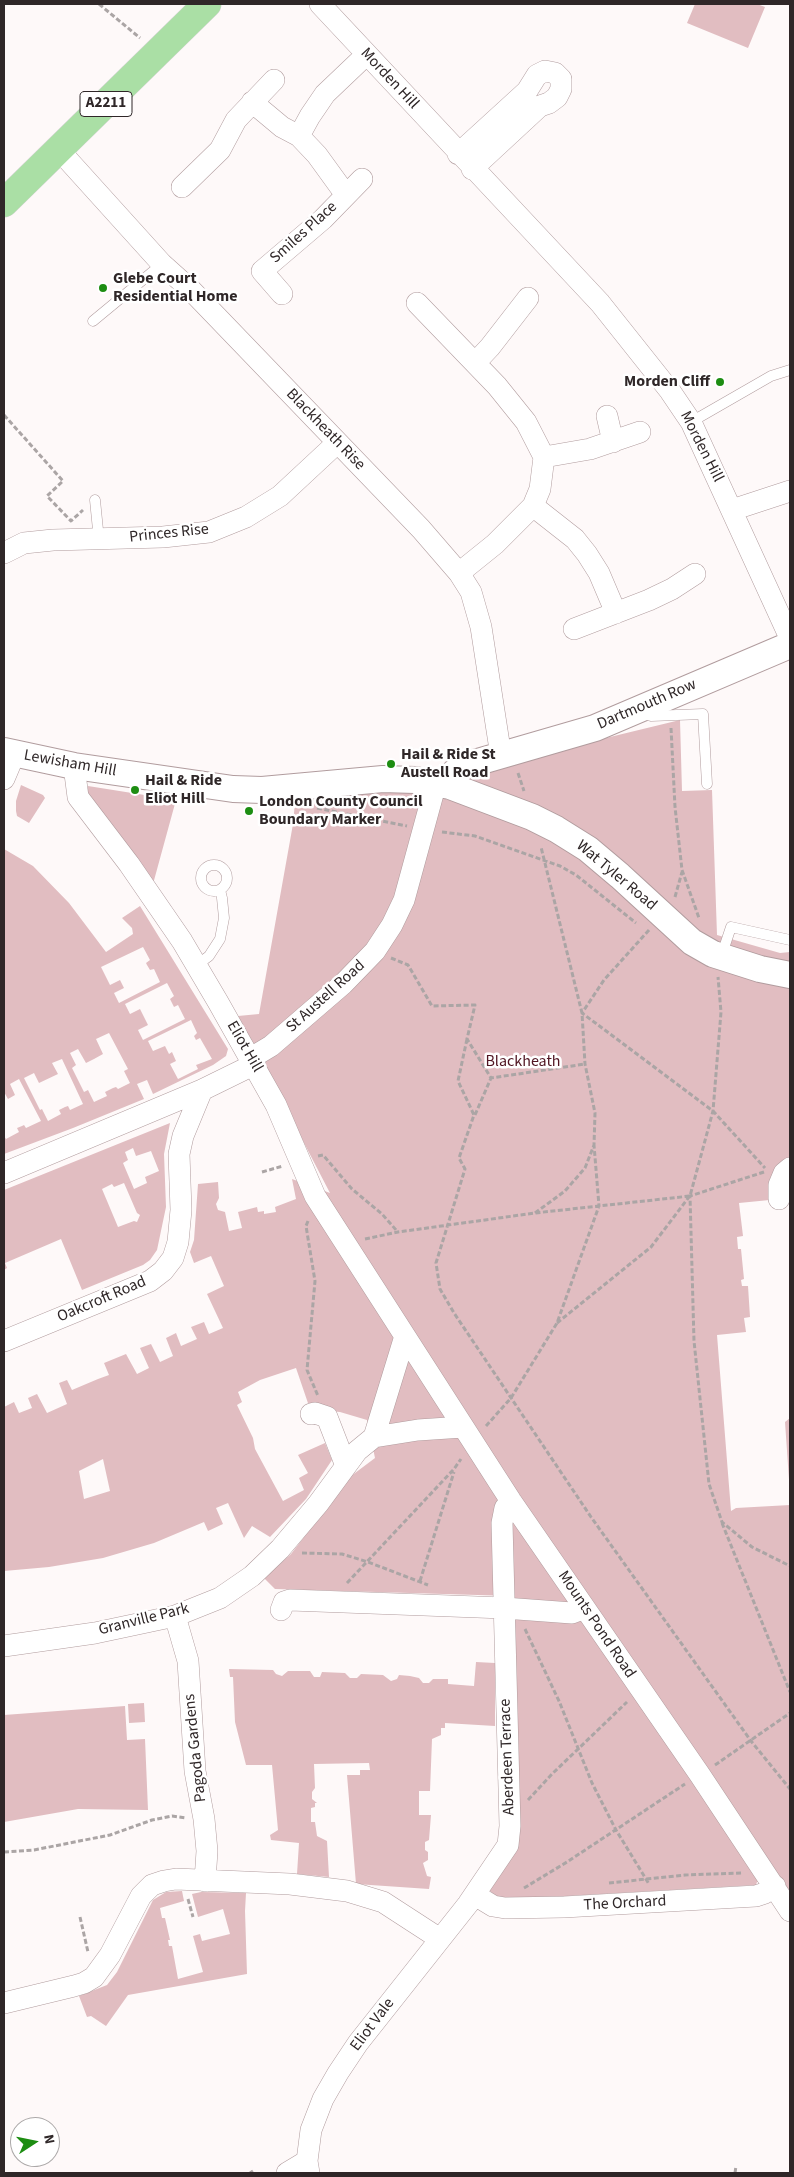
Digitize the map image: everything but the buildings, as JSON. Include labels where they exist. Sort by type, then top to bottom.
[{"type":"main road","name":"A2211","points":[[4,203],[207,4]]},
{"type":"street","name":"Morden Hill","points":[[320,4],[600,303],[670,391],[691,422],[790,638]]},
{"type":"street","points":[[299,136],[310,116],[326,94],[366,54]]},
{"type":"street","points":[[545,71],[555,73],[561,79],[561,89],[557,97],[549,103],[540,106],[465,161],[527,91],[537,75],[545,71]]},
{"type":"street","points":[[182,187],[220,150],[236,120],[274,80]]},
{"type":"street","name":"Smiles Place","points":[[252,102],[282,127],[299,136],[317,155],[346,195]]},
{"type":"street","name":"Blackheath Rise","points":[[59,150],[162,264],[191,290],[421,529],[459,573],[471,592],[481,626],[501,756]]},
{"type":"street","name":"Smiles Place","points":[[282,294],[262,270],[323,219],[362,179]]},
{"type":"street","points":[[475,363],[490,347],[528,298]]},
{"type":"street","points":[[418,303],[497,386],[526,422],[544,457],[540,489],[533,506],[502,538],[459,573]]},
{"type":"street","points":[[607,416],[613,442]]},
{"type":"street","points":[[544,457],[613,442],[640,432]]},
{"type":"street","name":"Princes Rise","points":[[4,553],[24,544],[163,537],[209,532],[246,517],[280,496],[337,443]]},
{"type":"street","points":[[732,510],[790,491]]},
{"type":"street","points":[[533,506],[575,539],[587,554],[603,581],[616,613]]},
{"type":"street","points":[[574,629],[672,589],[696,574]]},
{"type":"street","name":"Dartmouth Row","points":[[501,756],[549,743],[635,712],[790,645]]},
{"type":"street","points":[[4,779],[10,752]]},
{"type":"street","name":"Lewisham Hill","points":[[10,752],[74,766],[233,789],[262,790],[384,779],[414,780],[441,784]]},
{"type":"street","points":[[441,784],[464,766],[501,756]]},
{"type":"street","name":"Eliot Hill","points":[[74,766],[78,796],[129,864],[197,966],[253,1061],[276,1105],[315,1196],[404,1336]]},
{"type":"street","name":"Wat Tyler Road","points":[[441,784],[532,817],[588,849],[620,876],[654,928],[692,942],[717,956],[790,975]]},
{"type":"street","name":"St Austell Road","points":[[4,1173],[202,1090],[253,1061],[342,984],[375,951],[392,925],[404,900],[424,829],[441,784]]},
{"type":"street","name":"Oakcroft Road","points":[[4,1341],[150,1281],[163,1272],[173,1258],[178,1242],[181,1210],[180,1154],[183,1136],[202,1090]]},
{"type":"street","points":[[779,1199],[779,1185],[784,1173],[790,1168]]},
{"type":"street","points":[[404,1336],[374,1437],[418,1430],[468,1434]]},
{"type":"street","name":"Mounts Pond Road","points":[[404,1336],[511,1501],[700,1775],[775,1886],[790,1912]]},
{"type":"street","points":[[319,1415],[346,1466]]},
{"type":"street","name":"Granville Park","points":[[4,1646],[94,1633],[175,1616],[220,1598],[252,1576],[277,1553],[318,1504],[357,1451],[374,1437]]},
{"type":"street","name":"Aberdeen Terrace","points":[[475,1895],[508,1845],[510,1814],[502,1523],[505,1508],[511,1501]]},
{"type":"street","points":[[281,1610],[284,1602],[290,1600],[504,1608],[572,1613],[585,1608]]},
{"type":"street","name":"Pagoda Gardens","points":[[175,1616],[188,1661],[195,1771],[204,1819],[207,1851],[205,1881]]},
{"type":"street","points":[[4,2003],[84,1983],[94,1976],[106,1961],[141,1896],[152,1885],[176,1880],[290,1884],[326,1887],[370,1896],[402,1913],[440,1939]]},
{"type":"street","name":"The Orchard","points":[[475,1895],[493,1906],[505,1908],[662,1902],[756,1896],[775,1886]]},
{"type":"street","name":"Eliot Vale","points":[[308,2167],[308,2145],[316,2116],[338,2073],[358,2043],[475,1895]]},
{"type":"street","points":[[287,2173],[308,2167]]},
{"type":"lane","points":[[93,321],[162,264]]},
{"type":"lane","points":[[691,422],[771,376],[790,370]]},
{"type":"lane","points":[[95,500],[99,540]]},
{"type":"lane","points":[[635,712],[651,716],[704,714],[706,784]]},
{"type":"lane","points":[[197,966],[209,956],[220,939],[224,918],[220,890]]},
{"type":"lane","points":[[717,956],[731,927],[790,940]]},
{"type":"path","points":[[99,4],[146,44]]},
{"type":"path","points":[[4,414],[63,481],[47,496],[70,520],[95,500]]},
{"type":"path","points":[[670,715],[675,807],[682,870],[717,956],[721,1012],[713,1111],[690,1196],[694,1341],[709,1484],[722,1522],[790,1692]]},
{"type":"path","points":[[412,1605],[454,1469],[468,1434],[511,1398],[557,1322],[599,1206],[594,1145],[595,1113],[584,1064],[582,1013],[545,861],[515,762],[501,756]]},
{"type":"path","points":[[312,807],[424,829],[475,836],[513,848],[576,875],[654,928]]},
{"type":"path","points":[[582,1013],[604,980],[654,928],[674,898],[682,870]]},
{"type":"path","points":[[375,951],[408,966],[432,1006],[475,1004],[458,1081],[474,1115]]},
{"type":"path","points":[[363,1239],[398,1232],[535,1213],[690,1196],[767,1171],[713,1111],[582,1013]]},
{"type":"path","points":[[467,1039],[491,1078]]},
{"type":"path","points":[[491,1078],[584,1064]]},
{"type":"path","points":[[491,1078],[474,1115],[459,1158],[465,1169],[436,1264],[440,1289],[454,1313],[591,1517],[751,1740],[790,1789]]},
{"type":"path","points":[[535,1213],[565,1191],[585,1168],[594,1145]]},
{"type":"path","points":[[314,1157],[323,1155],[352,1189],[382,1214],[398,1232]]},
{"type":"path","points":[[262,1172],[291,1163]]},
{"type":"path","points":[[557,1322],[651,1247],[690,1196]]},
{"type":"path","points":[[309,1217],[306,1226],[315,1281],[307,1370],[319,1415]]},
{"type":"path","points":[[329,1602],[454,1469]]},
{"type":"path","points":[[722,1522],[752,1548],[790,1566]]},
{"type":"path","points":[[277,1553],[342,1554],[420,1581],[433,1588]]},
{"type":"path","points":[[504,1608],[526,1631],[579,1749],[592,1783],[616,1830],[635,1858],[644,1878],[662,1902]]},
{"type":"path","points":[[510,1814],[524,1806],[552,1774],[628,1702]]},
{"type":"path","points":[[528,1890],[518,1891],[616,1830],[790,1713]]},
{"type":"path","points":[[4,1852],[34,1850],[110,1835],[152,1820],[172,1816],[204,1819]]},
{"type":"path","points":[[606,1884],[644,1878],[746,1873]]},
{"type":"path","points":[[188,1898],[193,1918]]},
{"type":"path","points":[[80,1917],[89,1954]]},
{"type":"path","points":[[735,2173],[736,2166]]},
{"type":"green space","points":[[695,4],[757,4],[765,7],[748,48],[687,23]]},
{"type":"green space","name":"Blackheath","points":[[680,720],[682,791],[712,790],[717,935],[780,953],[790,952],[790,1198],[739,1203],[743,1236],[737,1237],[738,1249],[741,1249],[744,1279],[741,1280],[742,1286],[748,1286],[750,1317],[744,1318],[746,1332],[717,1335],[731,1511],[736,1508],[790,1505],[790,1895],[775,1872],[757,1882],[756,1885],[550,1897],[497,1897],[490,1891],[490,1887],[512,1855],[511,1596],[275,1589],[264,1578],[291,1554],[351,1476],[375,1458],[367,1420],[340,1412],[310,1409],[296,1368],[260,1380],[238,1392],[242,1402],[237,1405],[253,1438],[255,1449],[283,1501],[304,1490],[299,1478],[308,1473],[298,1455],[325,1443],[332,1460],[306,1499],[270,1537],[252,1526],[244,1538],[228,1503],[216,1508],[223,1524],[208,1531],[204,1522],[154,1543],[103,1558],[49,1567],[4,1571],[4,1407],[14,1402],[19,1413],[32,1408],[28,1398],[37,1394],[47,1413],[67,1404],[59,1383],[67,1380],[72,1390],[109,1375],[104,1363],[126,1354],[137,1374],[149,1368],[140,1348],[151,1344],[160,1362],[173,1356],[166,1338],[176,1333],[181,1346],[197,1339],[191,1327],[204,1322],[209,1334],[223,1328],[207,1294],[224,1286],[211,1256],[194,1263],[190,1252],[194,1240],[198,1184],[218,1182],[219,1198],[216,1204],[218,1210],[225,1212],[229,1231],[242,1228],[238,1212],[257,1207],[258,1212],[264,1211],[264,1214],[276,1212],[275,1207],[296,1199],[292,1179],[330,1193],[238,1016],[259,1014],[293,824],[295,802],[304,796],[406,792],[451,800],[474,770]],"holes":[[[103,1459],[110,1491],[84,1499],[79,1471]]]},
{"type":"green space","points":[[21,785],[43,795],[45,798],[29,823],[17,816],[16,801]]},
{"type":"green space","points":[[88,786],[176,800],[153,884],[86,793]]},
{"type":"green space","points":[[4,849],[33,866],[69,903],[106,952],[133,934],[132,928],[122,918],[140,906],[228,1049],[226,1056],[213,1065],[153,1094],[147,1080],[137,1084],[144,1099],[4,1154],[4,1136],[6,1139],[19,1132],[17,1128],[24,1125],[26,1128],[41,1121],[19,1079],[10,1084],[15,1095],[8,1099],[4,1092]],"holes":[[[143,947],[150,960],[146,963],[150,970],[154,969],[160,982],[119,1003],[114,993],[124,988],[120,980],[110,985],[101,967]],[[167,983],[174,996],[170,999],[174,1007],[178,1005],[185,1019],[143,1040],[138,1030],[148,1025],[140,1009],[130,1014],[125,1004]],[[191,1020],[197,1033],[194,1036],[196,1040],[200,1038],[212,1059],[196,1065],[198,1069],[178,1079],[170,1064],[176,1061],[172,1052],[169,1054],[165,1046],[153,1051],[148,1041]],[[109,1033],[128,1069],[124,1071],[130,1083],[118,1089],[116,1087],[105,1092],[107,1096],[94,1102],[88,1090],[84,1092],[72,1068],[76,1065],[70,1053],[78,1049],[86,1063],[103,1054],[96,1039]],[[62,1059],[83,1104],[70,1110],[68,1106],[65,1107],[59,1110],[61,1114],[48,1121],[42,1109],[40,1110],[24,1078],[34,1073],[39,1083],[58,1074],[52,1063]]]},
{"type":"green space","points":[[170,1123],[164,1154],[166,1207],[157,1250],[150,1260],[143,1265],[82,1290],[61,1239],[5,1263],[7,1268],[4,1270],[4,1190]],"holes":[[[133,1148],[136,1156],[151,1151],[159,1171],[145,1177],[147,1183],[134,1189],[123,1163],[128,1160],[125,1152]],[[124,1183],[137,1213],[140,1215],[137,1222],[134,1221],[118,1227],[102,1189],[112,1184],[114,1187]]]},
{"type":"green space","points":[[790,1418],[790,1494],[785,1422]]},
{"type":"green space","points":[[476,1662],[495,1663],[495,1726],[445,1723],[445,1728],[441,1728],[441,1735],[432,1739],[430,1791],[419,1791],[419,1815],[431,1815],[429,1840],[425,1842],[428,1860],[423,1863],[427,1876],[431,1877],[429,1889],[356,1884],[347,1775],[360,1775],[360,1770],[370,1770],[369,1763],[314,1764],[315,1788],[312,1792],[312,1799],[317,1803],[315,1803],[315,1807],[311,1808],[311,1822],[315,1822],[317,1836],[327,1841],[329,1877],[297,1874],[299,1843],[271,1840],[270,1835],[278,1830],[272,1765],[246,1765],[235,1722],[233,1677],[230,1677],[229,1669],[273,1670],[276,1674],[282,1676],[288,1671],[310,1671],[314,1677],[320,1677],[322,1672],[345,1673],[350,1678],[357,1678],[361,1674],[383,1675],[391,1681],[397,1679],[399,1675],[419,1678],[423,1683],[429,1683],[433,1679],[448,1679],[448,1684],[474,1686]]},
{"type":"green space","points":[[144,1703],[145,1722],[129,1723],[128,1704]]},
{"type":"green space","points":[[125,1706],[127,1740],[145,1739],[148,1810],[78,1809],[4,1822],[4,1715]]},
{"type":"green space","points":[[182,1891],[184,1901],[160,1908],[162,1918],[165,1918],[170,1940],[168,1940],[169,1946],[172,1946],[178,1979],[203,1972],[193,1936],[200,1934],[202,1941],[230,1934],[223,1909],[198,1917],[192,1894],[201,1892],[246,1893],[247,1974],[128,1995],[106,2026],[91,2016],[87,2017],[79,1996],[107,1985],[117,1972],[153,1900],[166,1892]]},
{"type":"place","name":"Glebe Court Residential Home","points":[[103,288]]},
{"type":"place","name":"Morden Cliff","points":[[720,382]]},
{"type":"place","name":"Hail & Ride St Austell Road","points":[[391,764]]},
{"type":"place","name":"Hail & Ride Eliot Hill","points":[[135,790]]},
{"type":"place","name":"London County Council Boundary Marker","points":[[249,811]]}]
